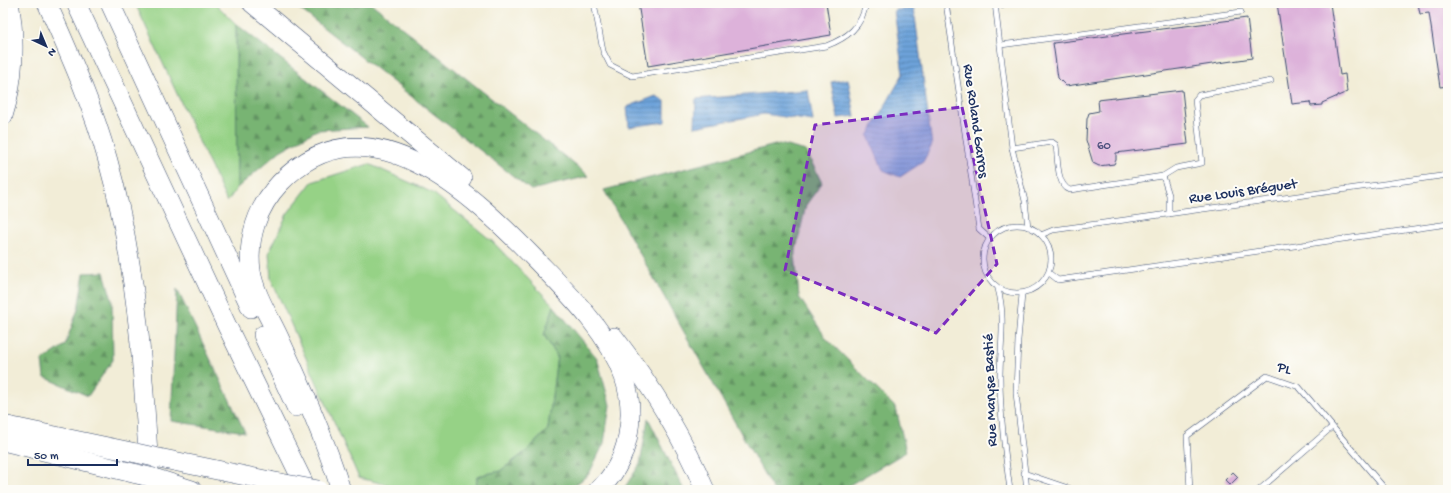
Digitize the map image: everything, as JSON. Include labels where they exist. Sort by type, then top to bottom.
[{"type":"highway","points":[[3,116],[10,87],[12,53],[12,28],[9,3]]},
{"type":"highway","points":[[47,3],[75,65],[92,112],[108,160],[121,213],[130,262],[142,350],[146,469]]},
{"type":"highway","points":[[76,3],[227,326],[306,490]]},
{"type":"highway","points":[[110,3],[333,490]]},
{"type":"highway","points":[[252,3],[440,158],[537,245],[597,314],[641,372],[679,436],[705,490]]},
{"type":"highway","points":[[341,490],[330,454],[254,284],[250,248],[252,233],[265,201],[287,176],[302,164],[318,156],[332,151],[355,148],[374,150],[406,157],[422,164],[451,182],[471,198],[523,246],[556,281],[600,334],[614,354],[624,377],[629,397],[630,415],[629,434],[622,455],[615,470],[598,490]]},
{"type":"highway","points":[[3,425],[146,469],[192,490]]},
{"type":"highway","points":[[3,438],[146,469],[270,480],[318,490]]},
{"type":"highway","points":[[3,441],[252,490]]},
{"type":"lane","points":[[594,3],[603,51],[610,65],[632,76],[826,46],[840,40],[853,30],[864,15],[866,3]]},
{"type":"lane","name":"Rue Roland Garros","points":[[946,3],[979,229],[989,238]]},
{"type":"lane","points":[[1007,3],[996,5],[1012,148],[1025,201],[1028,227]]},
{"type":"lane","points":[[1001,45],[1241,12]]},
{"type":"lane","points":[[1012,148],[1052,142],[1056,145],[1062,182],[1065,188],[1070,190],[1163,176],[1176,168],[1202,163],[1195,100],[1199,95],[1271,81]]},
{"type":"lane","name":"Rue Louis Bréguet","points":[[1041,235],[1053,230],[1448,175]]},
{"type":"lane","points":[[1163,176],[1169,195],[1169,214]]},
{"type":"lane","points":[[1048,273],[1058,280],[1448,224]]},
{"type":"lane","points":[[1018,225],[1028,227],[1041,235],[1047,243],[1051,253],[1051,263],[1048,273],[1038,286],[1022,294],[1006,292],[998,289],[991,282],[982,266],[984,247],[989,238],[997,231],[1007,226],[1018,225]]},
{"type":"lane","name":"Rue Maryse Bastié","points":[[998,289],[1002,303],[1000,378],[1004,449],[1010,490]]},
{"type":"lane","name":"Rue Maryse Bastié","points":[[1022,294],[1018,340],[1016,393],[1027,490]]},
{"type":"lane","name":"PL","points":[[1190,490],[1187,436],[1267,376],[1299,387],[1332,427]]},
{"type":"lane","points":[[1259,490],[1332,427],[1386,490]]},
{"type":"lane","points":[[1024,473],[1074,490]]},
{"type":"highlighted area","points":[[962,107],[997,264],[936,333],[785,270],[815,125]]},
{"type":"green space","points":[[135,3],[215,3],[236,24],[237,188],[227,202]]},
{"type":"green space","points":[[292,3],[371,3],[589,176],[531,190]]},
{"type":"green space","points":[[236,24],[368,127],[317,130],[280,151],[237,188]]},
{"type":"green space","points":[[779,144],[806,151],[822,183],[806,205],[795,254],[799,297],[826,338],[896,408],[906,452],[841,490],[773,490],[604,190]]},
{"type":"green space","points":[[369,164],[433,193],[492,241],[554,306],[544,335],[557,356],[548,429],[528,450],[500,471],[477,476],[476,490],[410,490],[359,478],[271,279],[269,253],[287,214],[312,182]]},
{"type":"green space","points":[[104,272],[112,300],[113,360],[88,396],[44,377],[42,361],[65,345],[78,309],[84,273]]},
{"type":"green space","points":[[177,289],[245,432],[171,421]]},
{"type":"green space","points":[[554,306],[597,358],[610,405],[604,443],[589,474],[569,490],[476,490],[477,476],[500,471],[528,450],[548,429],[557,356],[544,335]]},
{"type":"green space","points":[[648,418],[684,490],[623,490],[640,464]]},
{"type":"water","points":[[914,9],[932,145],[923,162],[900,177],[883,170],[868,136],[903,74],[894,10]]},
{"type":"water","points":[[848,79],[855,116],[838,118],[831,82]]},
{"type":"water","points":[[808,90],[813,121],[764,114],[695,127],[696,99]]},
{"type":"water","points":[[656,96],[665,101],[665,122],[629,127],[627,107]]},
{"type":"building","points":[[638,3],[826,3],[831,35],[648,66]]},
{"type":"building","points":[[1277,3],[1330,3],[1340,75],[1345,74],[1347,92],[1322,103],[1322,105],[1311,106],[1310,102],[1292,104]]},
{"type":"building","points":[[1418,3],[1448,3],[1448,86],[1440,87],[1429,13],[1420,14]]},
{"type":"building","points":[[1247,18],[1252,58],[1066,86],[1058,78],[1053,43]]},
{"type":"building","points":[[1182,90],[1188,144],[1116,153],[1116,160],[1114,164],[1099,166],[1093,163],[1086,140],[1087,119],[1089,113],[1099,111],[1098,100]]},
{"type":"building","points":[[1233,472],[1238,477],[1230,485],[1225,480]]}]
